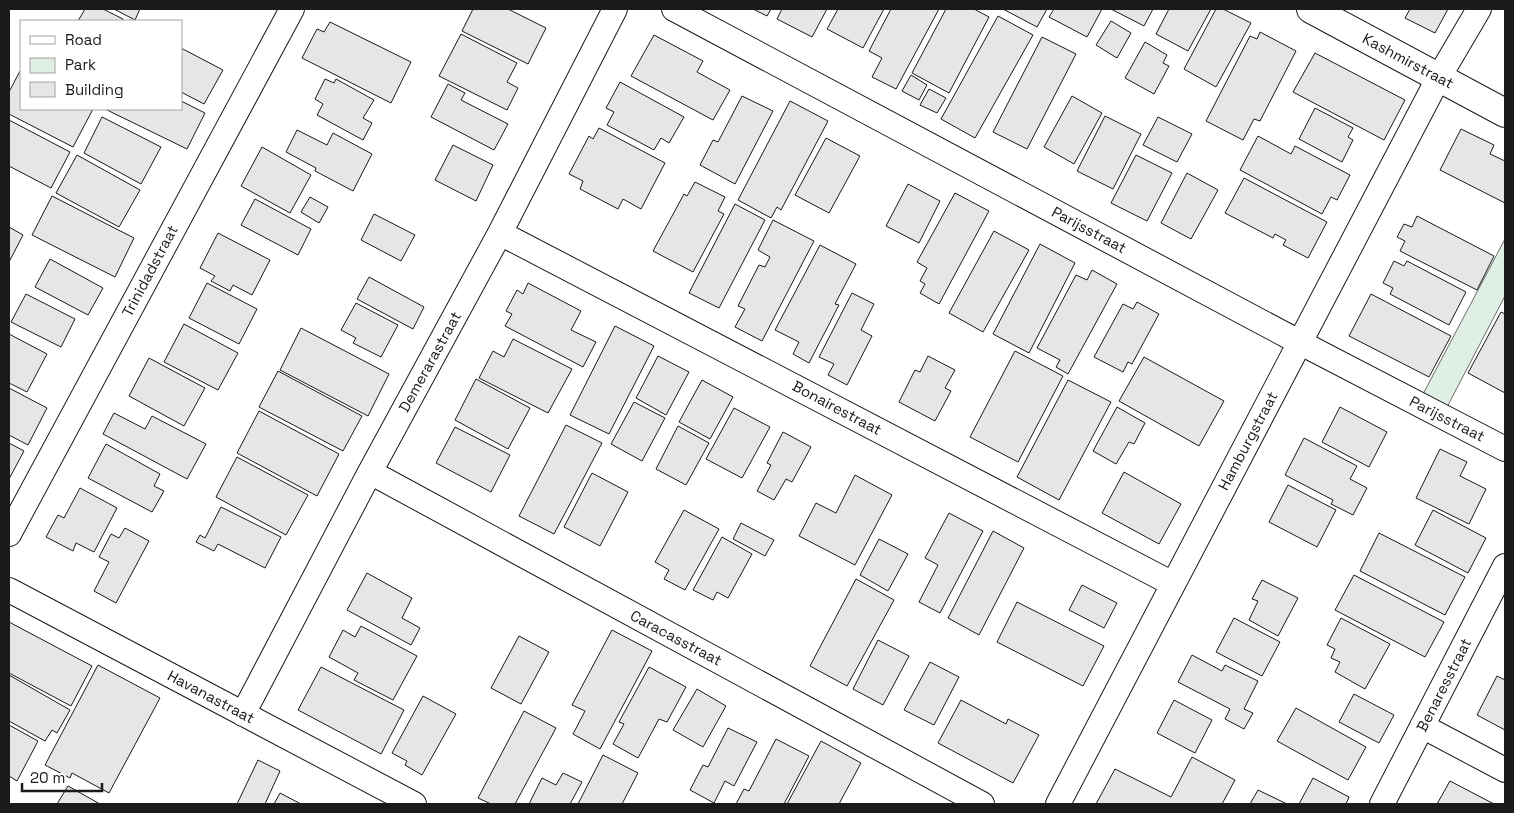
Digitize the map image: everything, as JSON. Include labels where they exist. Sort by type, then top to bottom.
[{"type":"street","name":"Trinidadstraat","points":[[9,534],[292,9]]},
{"type":"street","name":"Demerarastraat","points":[[243,714],[370,472],[500,233],[616,9]]},
{"type":"street","name":"Parijsstraat","points":[[674,9],[1299,342],[1505,449]]},
{"type":"street","name":"Kashmirstraat","points":[[1311,9],[1505,113]]},
{"type":"street","name":"Hamburgstraat","points":[[1058,804],[1439,77],[1479,9]]},
{"type":"street","name":"Bonairestraat","points":[[500,233],[1173,584]]},
{"type":"street","name":"Caracasstraat","points":[[370,472],[982,804]]},
{"type":"street","name":"Benaresstraat","points":[[1382,804],[1505,566]]},
{"type":"street","name":"Havanastraat","points":[[9,590],[414,804]]},
{"type":"street","points":[[1422,726],[1505,770]]},
{"type":"green space","points":[[1505,239],[1505,296],[1446,409],[1422,396]]},
{"type":"building","points":[[85,9],[103,9],[123,19],[122,20],[79,20]]},
{"type":"building","points":[[114,9],[140,9],[135,20]]},
{"type":"building","points":[[473,9],[508,9],[546,28],[528,64],[462,31]]},
{"type":"building","points":[[753,9],[771,9],[767,16]]},
{"type":"building","points":[[782,9],[827,9],[812,37],[777,19]]},
{"type":"building","points":[[838,9],[884,9],[863,48],[827,29]]},
{"type":"building","points":[[891,9],[939,9],[896,89],[872,77],[882,58],[869,51]]},
{"type":"building","points":[[946,9],[974,9],[989,17],[949,93],[912,73]]},
{"type":"building","points":[[1003,9],[1047,9],[1037,27]]},
{"type":"building","points":[[1054,9],[1102,9],[1087,37],[1049,17]]},
{"type":"building","points":[[1111,9],[1153,9],[1144,26]]},
{"type":"building","points":[[1169,9],[1211,9],[1188,51],[1156,34]]},
{"type":"building","points":[[1216,9],[1223,9],[1251,23],[1216,87],[1184,69]]},
{"type":"building","points":[[1410,9],[1448,9],[1435,33],[1405,18]]},
{"type":"building","points":[[998,16],[1033,35],[975,138],[941,119]]},
{"type":"building","points":[[1111,21],[1131,33],[1117,58],[1096,45]]},
{"type":"building","points":[[330,22],[411,62],[391,103],[302,58],[317,29],[324,32]]},
{"type":"building","points":[[1260,32],[1296,51],[1260,121],[1254,119],[1243,140],[1206,121],[1250,36],[1257,39]]},
{"type":"building","points":[[461,34],[517,63],[507,82],[518,88],[507,110],[439,76]]},
{"type":"building","points":[[654,35],[703,61],[697,72],[730,90],[713,120],[631,76]]},
{"type":"building","points":[[1042,37],[1076,54],[1027,149],[993,132]]},
{"type":"building","points":[[1145,42],[1167,55],[1163,63],[1169,66],[1154,94],[1125,78]]},
{"type":"building","points":[[182,49],[223,70],[204,104],[182,93]]},
{"type":"building","points":[[1315,53],[1405,100],[1384,140],[1293,92]]},
{"type":"building","points":[[20,71],[20,110],[92,110],[73,147],[9,114],[9,92]]},
{"type":"building","points":[[911,75],[927,85],[919,100],[902,91]]},
{"type":"building","points":[[325,79],[334,83],[336,79],[374,100],[363,118],[372,123],[363,140],[317,115],[323,104],[315,99]]},
{"type":"building","points":[[620,82],[684,117],[669,143],[661,138],[654,150],[607,125],[614,112],[606,108]]},
{"type":"building","points":[[448,84],[465,93],[461,100],[508,124],[494,150],[431,117]]},
{"type":"building","points":[[929,89],[946,98],[937,113],[920,105]]},
{"type":"building","points":[[742,96],[773,111],[735,184],[700,165],[713,140],[718,142]]},
{"type":"building","points":[[1072,96],[1102,113],[1074,164],[1044,147]]},
{"type":"building","points":[[790,101],[828,121],[781,210],[777,207],[771,218],[738,200]]},
{"type":"building","points":[[182,102],[205,113],[187,149],[107,110],[182,110]]},
{"type":"building","points":[[1315,108],[1353,128],[1348,137],[1353,140],[1342,162],[1299,139]]},
{"type":"building","points":[[1105,116],[1141,134],[1113,189],[1077,171]]},
{"type":"building","points":[[102,117],[161,147],[141,184],[84,153]]},
{"type":"building","points":[[1158,117],[1192,134],[1177,162],[1143,145]]},
{"type":"building","points":[[9,120],[70,152],[51,188],[9,166]]},
{"type":"building","points":[[599,128],[665,163],[641,209],[623,199],[618,209],[580,189],[583,181],[569,174],[589,136],[593,139]]},
{"type":"building","points":[[1461,129],[1494,145],[1490,154],[1505,161],[1505,203],[1440,170]]},
{"type":"building","points":[[297,130],[327,145],[333,133],[372,154],[353,191],[315,171],[316,168],[286,152]]},
{"type":"building","points":[[1258,136],[1291,154],[1295,146],[1350,175],[1337,200],[1331,197],[1322,214],[1240,170]]},
{"type":"building","points":[[826,138],[860,156],[829,213],[795,195]]},
{"type":"building","points":[[453,145],[493,165],[476,201],[435,180]]},
{"type":"building","points":[[262,147],[311,175],[290,213],[241,186]]},
{"type":"building","points":[[77,155],[140,190],[119,227],[56,193]]},
{"type":"building","points":[[1136,155],[1172,173],[1147,221],[1111,203]]},
{"type":"building","points":[[1187,173],[1218,190],[1191,239],[1161,223]]},
{"type":"building","points":[[1244,178],[1327,222],[1308,258],[1283,245],[1286,240],[1275,234],[1273,238],[1225,213]]},
{"type":"building","points":[[695,182],[725,197],[718,211],[724,214],[693,272],[653,251],[684,194],[687,196]]},
{"type":"building","points":[[908,184],[940,201],[919,243],[886,226]]},
{"type":"building","points":[[955,193],[989,211],[939,304],[920,293],[925,284],[920,281],[927,268],[917,262]]},
{"type":"building","points":[[52,196],[134,238],[115,277],[32,235]]},
{"type":"building","points":[[310,197],[328,207],[319,223],[301,212]]},
{"type":"building","points":[[255,199],[311,229],[298,255],[241,225]]},
{"type":"building","points":[[735,204],[765,220],[719,308],[689,293]]},
{"type":"building","points":[[374,214],[415,235],[401,261],[361,240]]},
{"type":"building","points":[[1417,216],[1494,256],[1477,290],[1400,251],[1405,241],[1397,237],[1404,224],[1412,227]]},
{"type":"building","points":[[773,220],[814,241],[762,341],[735,327],[745,309],[738,306],[759,265],[765,267],[770,257],[758,250]]},
{"type":"building","points":[[9,227],[23,235],[9,262]]},
{"type":"building","points":[[994,231],[1029,250],[983,332],[949,313]]},
{"type":"building","points":[[218,233],[270,260],[252,295],[233,285],[230,291],[211,281],[215,276],[200,268]]},
{"type":"building","points":[[1040,244],[1075,263],[1029,353],[993,334]]},
{"type":"building","points":[[820,245],[856,264],[835,304],[839,305],[809,363],[793,354],[799,342],[775,330]]},
{"type":"building","points":[[50,259],[103,288],[88,315],[35,287]]},
{"type":"building","points":[[1394,261],[1404,266],[1407,261],[1466,292],[1449,325],[1390,294],[1393,288],[1383,283]]},
{"type":"building","points":[[1092,270],[1117,284],[1068,374],[1056,367],[1060,360],[1037,348],[1076,275],[1087,280]]},
{"type":"building","points":[[369,277],[424,307],[413,329],[357,299]]},
{"type":"building","points":[[207,283],[257,309],[239,344],[189,318]]},
{"type":"building","points":[[528,283],[581,311],[571,330],[596,342],[583,367],[505,326],[512,314],[506,311],[517,290],[523,294]]},
{"type":"building","points":[[852,293],[874,304],[861,330],[872,336],[847,385],[828,375],[834,364],[819,357]]},
{"type":"building","points":[[26,294],[75,319],[61,347],[11,322]]},
{"type":"building","points":[[1371,294],[1451,336],[1429,377],[1349,336]]},
{"type":"building","points":[[1137,302],[1159,314],[1132,364],[1128,362],[1123,372],[1094,357],[1123,304],[1133,309]]},
{"type":"building","points":[[356,303],[398,325],[381,357],[353,343],[356,338],[341,330]]},
{"type":"building","points":[[1501,312],[1505,314],[1505,393],[1468,373]]},
{"type":"building","points":[[184,324],[238,353],[218,390],[164,362]]},
{"type":"building","points":[[615,326],[654,346],[609,434],[570,415]]},
{"type":"building","points":[[301,328],[389,374],[368,416],[280,370]]},
{"type":"building","points":[[9,334],[47,354],[27,392],[9,383]]},
{"type":"building","points":[[513,339],[572,369],[548,413],[479,378],[493,351],[504,357]]},
{"type":"building","points":[[1015,351],[1063,376],[1018,462],[970,437]]},
{"type":"building","points":[[658,356],[689,372],[666,415],[636,398]]},
{"type":"building","points":[[928,356],[955,370],[945,388],[951,391],[935,421],[899,402],[915,370],[920,372]]},
{"type":"building","points":[[1144,357],[1224,401],[1199,446],[1119,401]]},
{"type":"building","points":[[149,358],[205,388],[184,426],[129,396]]},
{"type":"building","points":[[278,371],[362,416],[343,451],[259,407]]},
{"type":"building","points":[[476,379],[530,408],[508,449],[455,420]]},
{"type":"building","points":[[702,380],[733,397],[710,439],[679,422]]},
{"type":"building","points":[[1068,380],[1111,402],[1059,500],[1017,477]]},
{"type":"building","points":[[9,388],[47,408],[28,445],[9,435]]},
{"type":"building","points":[[634,402],[665,418],[642,461],[611,444]]},
{"type":"building","points":[[1117,407],[1145,423],[1134,444],[1129,442],[1116,464],[1093,451]]},
{"type":"building","points":[[1340,407],[1387,432],[1369,467],[1322,442]]},
{"type":"building","points":[[734,408],[770,427],[742,478],[706,459]]},
{"type":"building","points":[[259,411],[339,454],[317,496],[237,453]]},
{"type":"building","points":[[114,413],[145,429],[152,416],[206,444],[187,479],[103,434]]},
{"type":"building","points":[[566,425],[602,443],[554,534],[519,516]]},
{"type":"building","points":[[678,426],[709,443],[686,485],[656,469]]},
{"type":"building","points":[[455,427],[510,455],[491,492],[436,463]]},
{"type":"building","points":[[783,432],[811,447],[792,482],[786,479],[774,500],[757,491],[771,465],[767,463]]},
{"type":"building","points":[[1304,438],[1357,466],[1350,479],[1367,488],[1353,515],[1331,504],[1333,500],[1285,475]]},
{"type":"building","points":[[9,443],[24,451],[9,479]]},
{"type":"building","points":[[106,444],[160,474],[154,486],[164,491],[152,512],[88,478]]},
{"type":"building","points":[[1440,449],[1467,462],[1460,476],[1486,489],[1469,524],[1416,498]]},
{"type":"building","points":[[237,457],[308,495],[286,535],[216,497]]},
{"type":"building","points":[[1124,472],[1181,504],[1159,544],[1102,513]]},
{"type":"building","points":[[592,473],[628,492],[600,546],[564,527]]},
{"type":"building","points":[[855,475],[892,495],[855,565],[799,536],[816,503],[836,513]]},
{"type":"building","points":[[1288,485],[1336,510],[1317,547],[1269,522]]},
{"type":"building","points":[[80,488],[117,508],[94,552],[76,543],[73,551],[46,537],[58,515],[64,518]]},
{"type":"building","points":[[221,507],[281,537],[265,568],[218,544],[214,551],[196,542],[200,535],[205,538]]},
{"type":"building","points":[[684,510],[719,529],[685,590],[664,579],[669,570],[655,562]]},
{"type":"building","points":[[1433,510],[1486,538],[1468,573],[1415,545]]},
{"type":"building","points":[[949,513],[983,531],[940,613],[919,602],[938,565],[925,558]]},
{"type":"building","points":[[741,523],[774,540],[765,556],[733,539]]},
{"type":"building","points":[[125,528],[149,541],[116,603],[94,591],[109,562],[99,557],[111,534],[119,538]]},
{"type":"building","points":[[993,531],[1024,548],[979,635],[948,618]]},
{"type":"building","points":[[1379,533],[1465,577],[1445,615],[1360,571]]},
{"type":"building","points":[[722,537],[752,554],[728,598],[717,592],[713,600],[693,590]]},
{"type":"building","points":[[879,539],[908,554],[888,591],[860,575]]},
{"type":"building","points":[[367,573],[412,598],[402,618],[420,628],[411,645],[347,610]]},
{"type":"building","points":[[1354,575],[1444,622],[1425,657],[1335,610]]},
{"type":"building","points":[[856,579],[894,600],[847,686],[810,666]]},
{"type":"building","points":[[1262,580],[1298,598],[1278,636],[1249,620],[1258,601],[1252,599]]},
{"type":"building","points":[[1082,585],[1117,603],[1104,628],[1069,610]]},
{"type":"building","points":[[1017,602],[1104,646],[1083,686],[997,642]]},
{"type":"building","points":[[1234,618],[1280,642],[1262,676],[1216,652]]},
{"type":"building","points":[[1341,618],[1390,644],[1365,689],[1335,672],[1340,662],[1331,658],[1335,649],[1327,645]]},
{"type":"building","points":[[9,622],[92,666],[71,706],[9,673]]},
{"type":"building","points":[[361,626],[417,656],[393,700],[354,680],[358,673],[329,657],[343,630],[355,637]]},
{"type":"building","points":[[612,630],[652,651],[600,749],[573,734],[585,711],[572,705]]},
{"type":"building","points":[[519,636],[549,652],[521,704],[491,688]]},
{"type":"building","points":[[878,640],[909,656],[883,705],[853,689]]},
{"type":"building","points":[[1192,655],[1222,671],[1225,665],[1258,681],[1244,709],[1253,713],[1244,729],[1225,719],[1230,709],[1178,682]]},
{"type":"building","points":[[930,662],[959,677],[934,725],[904,710]]},
{"type":"building","points":[[98,665],[160,698],[109,793],[72,773],[70,778],[45,765]]},
{"type":"building","points":[[321,667],[404,710],[381,754],[298,710]]},
{"type":"building","points":[[649,667],[686,687],[667,722],[659,719],[638,758],[613,744],[624,724],[619,722]]},
{"type":"building","points":[[9,675],[70,710],[57,733],[52,730],[45,741],[9,721]]},
{"type":"building","points":[[1497,676],[1505,680],[1505,730],[1477,715]]},
{"type":"building","points":[[697,689],[726,706],[703,747],[673,730]]},
{"type":"building","points":[[1354,694],[1394,715],[1379,743],[1339,722]]},
{"type":"building","points":[[423,696],[456,714],[422,775],[405,765],[407,761],[392,753]]},
{"type":"building","points":[[961,700],[1006,724],[1008,719],[1039,735],[1013,783],[938,743]]},
{"type":"building","points":[[1174,700],[1212,720],[1195,753],[1157,733]]},
{"type":"building","points":[[1296,708],[1366,747],[1348,780],[1277,741]]},
{"type":"building","points":[[524,711],[556,728],[515,804],[491,804],[478,798]]},
{"type":"building","points":[[9,725],[38,741],[17,781],[9,776]]},
{"type":"building","points":[[728,728],[757,742],[734,786],[725,781],[714,803],[690,790],[703,765],[708,767]]},
{"type":"building","points":[[776,739],[809,756],[784,804],[736,804],[744,789],[749,791]]},
{"type":"building","points":[[821,741],[861,763],[839,804],[787,804]]},
{"type":"building","points":[[603,755],[638,773],[622,804],[578,804]]},
{"type":"building","points":[[1192,757],[1235,780],[1222,804],[1096,804],[1115,769],[1171,797]]},
{"type":"building","points":[[258,760],[280,771],[265,804],[237,804]]},
{"type":"building","points":[[563,773],[582,782],[570,804],[529,804],[542,778],[556,785]]},
{"type":"building","points":[[1313,778],[1349,797],[1346,804],[1299,804]]},
{"type":"building","points":[[1450,781],[1494,804],[1437,804]]},
{"type":"building","points":[[68,786],[100,804],[57,804]]},
{"type":"building","points":[[1258,790],[1287,804],[1250,804]]},
{"type":"building","points":[[280,793],[301,804],[274,804]]}]
